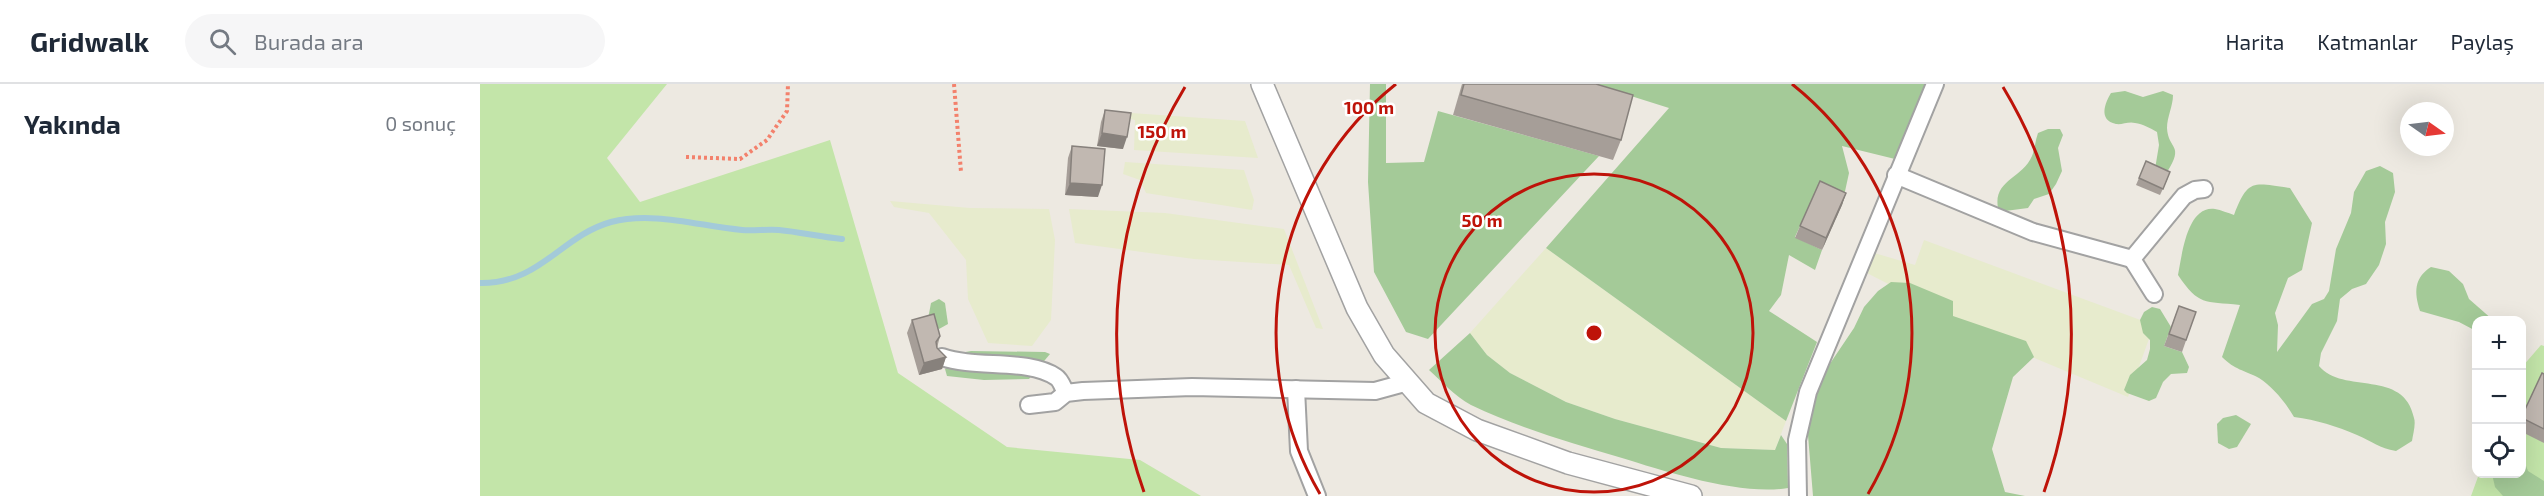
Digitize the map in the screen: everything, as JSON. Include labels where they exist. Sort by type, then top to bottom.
[{"type":"street","points":[[1262,84],[1358,308],[1384,355],[1426,403],[1477,430],[1568,463],[1691,496]]},
{"type":"street","points":[[1798,496],[1797,440],[1808,392],[1935,84]]},
{"type":"street","points":[[1896,175],[2033,232],[2132,259],[2154,294]]},
{"type":"street","points":[[2132,259],[2184,196],[2195,190],[2204,189]]},
{"type":"street","points":[[942,357],[957,362],[1044,371],[1059,378],[1066,393]]},
{"type":"street","points":[[1029,405],[1055,402],[1066,393],[1192,387],[1375,391],[1408,382]]},
{"type":"street","points":[[1296,389],[1299,451],[1317,496]]},
{"type":"path","points":[[687,157],[740,159],[767,140],[787,111],[788,84]]},
{"type":"path","points":[[954,84],[961,172]]},
{"type":"green space","points":[[480,84],[667,84],[607,158],[640,202],[830,140],[898,373],[1007,447],[1140,460],[1201,496],[480,496]]},
{"type":"green space","points":[[1370,84],[1386,84],[1386,163],[1424,162],[1438,111],[1599,156],[1428,339],[1406,332],[1374,272],[1368,182]]},
{"type":"green space","points":[[1593,84],[1927,84],[1895,159],[1842,146],[1849,173],[1842,205],[1815,193],[1795,237],[1822,250],[1815,270],[1789,255],[1781,295],[1769,311],[1817,342],[1786,421],[1546,248],[1669,108]]},
{"type":"green space","points":[[2125,91],[2143,97],[2163,91],[2173,95],[2167,128],[2175,156],[2167,172],[2155,169],[2159,145],[2157,132],[2146,126],[2130,122],[2116,124],[2107,119],[2104,111],[2111,93]]},
{"type":"green space","points":[[1117,112],[1245,121],[1258,158],[1134,150],[1135,120],[1120,117]]},
{"type":"green space","points":[[2048,129],[2060,129],[2063,135],[2058,148],[2062,171],[2056,184],[2049,194],[2034,199],[2028,208],[2005,211],[1998,208],[2000,191],[2027,164],[2033,153],[2038,133]]},
{"type":"green space","points":[[1125,162],[1244,170],[1254,200],[1252,210],[1146,193],[1140,180],[1123,174]]},
{"type":"green space","points":[[2380,166],[2393,173],[2395,192],[2385,222],[2386,244],[2379,265],[2366,284],[2352,289],[2340,299],[2337,321],[2321,353],[2319,366],[2330,375],[2386,387],[2398,393],[2408,403],[2415,420],[2412,441],[2396,451],[2334,426],[2294,417],[2279,396],[2264,382],[2235,367],[2222,357],[2240,305],[2203,300],[2191,292],[2178,275],[2184,244],[2192,223],[2198,215],[2206,210],[2215,209],[2234,215],[2243,194],[2253,186],[2268,185],[2290,188],[2312,223],[2302,270],[2288,278],[2275,313],[2278,325],[2277,352],[2312,304],[2324,299],[2329,291],[2336,249],[2351,213],[2354,192],[2366,171]]},
{"type":"green space","points":[[890,201],[970,208],[1049,209],[1055,240],[1051,320],[1032,346],[988,343],[968,299],[966,260],[929,213],[894,207]]},
{"type":"green space","points":[[1069,209],[1165,213],[1284,229],[1323,329],[1316,328],[1289,265],[1194,259],[1075,243]]},
{"type":"green space","points":[[1924,240],[2154,325],[2128,397],[2027,355],[1863,271],[1871,252],[1915,265]]},
{"type":"green space","points":[[1546,248],[1786,421],[1775,450],[1721,448],[1615,419],[1566,402],[1510,373],[1487,355],[1470,333]]},
{"type":"green space","points":[[2431,267],[2449,271],[2463,284],[2469,299],[2488,316],[2472,316],[2472,329],[2459,322],[2420,311],[2416,292],[2418,281]]},
{"type":"green space","points":[[1891,282],[1910,283],[1953,301],[1953,316],[2026,341],[2034,357],[2013,377],[1992,449],[2005,492],[2025,496],[1813,496],[1807,423],[1823,374],[1854,328],[1864,307],[1878,291]]},
{"type":"green space","points":[[939,299],[945,303],[948,324],[939,329],[928,319],[931,303]]},
{"type":"green space","points":[[2152,307],[2160,309],[2171,327],[2164,346],[2182,352],[2189,367],[2187,373],[2171,374],[2163,382],[2156,398],[2149,401],[2124,390],[2130,375],[2147,360],[2150,340],[2143,333],[2140,320],[2144,312]]},
{"type":"green space","points":[[1470,333],[1487,355],[1510,373],[1566,402],[1615,419],[1721,448],[1775,450],[1781,435],[1787,444],[1788,488],[1749,489],[1682,476],[1545,434],[1471,405],[1429,370]]},
{"type":"green space","points":[[2541,345],[2544,346],[2544,496],[2471,496],[2478,478],[2526,478],[2526,362]]},
{"type":"green space","points":[[971,351],[1045,352],[1050,354],[1029,379],[984,380],[947,376],[945,369],[960,353]]},
{"type":"green space","points":[[2236,415],[2251,424],[2237,447],[2229,449],[2218,443],[2217,424],[2223,418]]},
{"type":"green space","points":[[2526,466],[2528,471],[2544,481],[2544,496],[2503,496],[2495,487],[2493,478],[2526,478]]},
{"type":"building","points":[[1464,84],[1596,84],[1633,95],[1621,140],[1461,95]]},
{"type":"building","points":[[1105,110],[1131,113],[1127,137],[1102,133]]},
{"type":"building","points":[[1072,146],[1105,149],[1102,185],[1070,183]]},
{"type":"building","points":[[2146,161],[2170,172],[2163,189],[2139,178]]},
{"type":"building","points":[[1820,181],[1846,193],[1826,238],[1800,226]]},
{"type":"building","points":[[2179,306],[2196,312],[2186,340],[2169,334]]},
{"type":"building","points":[[934,314],[940,336],[936,342],[937,348],[946,357],[924,363],[912,320]]},
{"type":"building","points":[[2542,373],[2544,374],[2544,429],[2526,420],[2526,407]]},
{"type":"waterway","points":[[480,283],[519,276],[535,268],[593,229],[627,219],[676,220],[742,230],[779,230],[842,239]]}]
